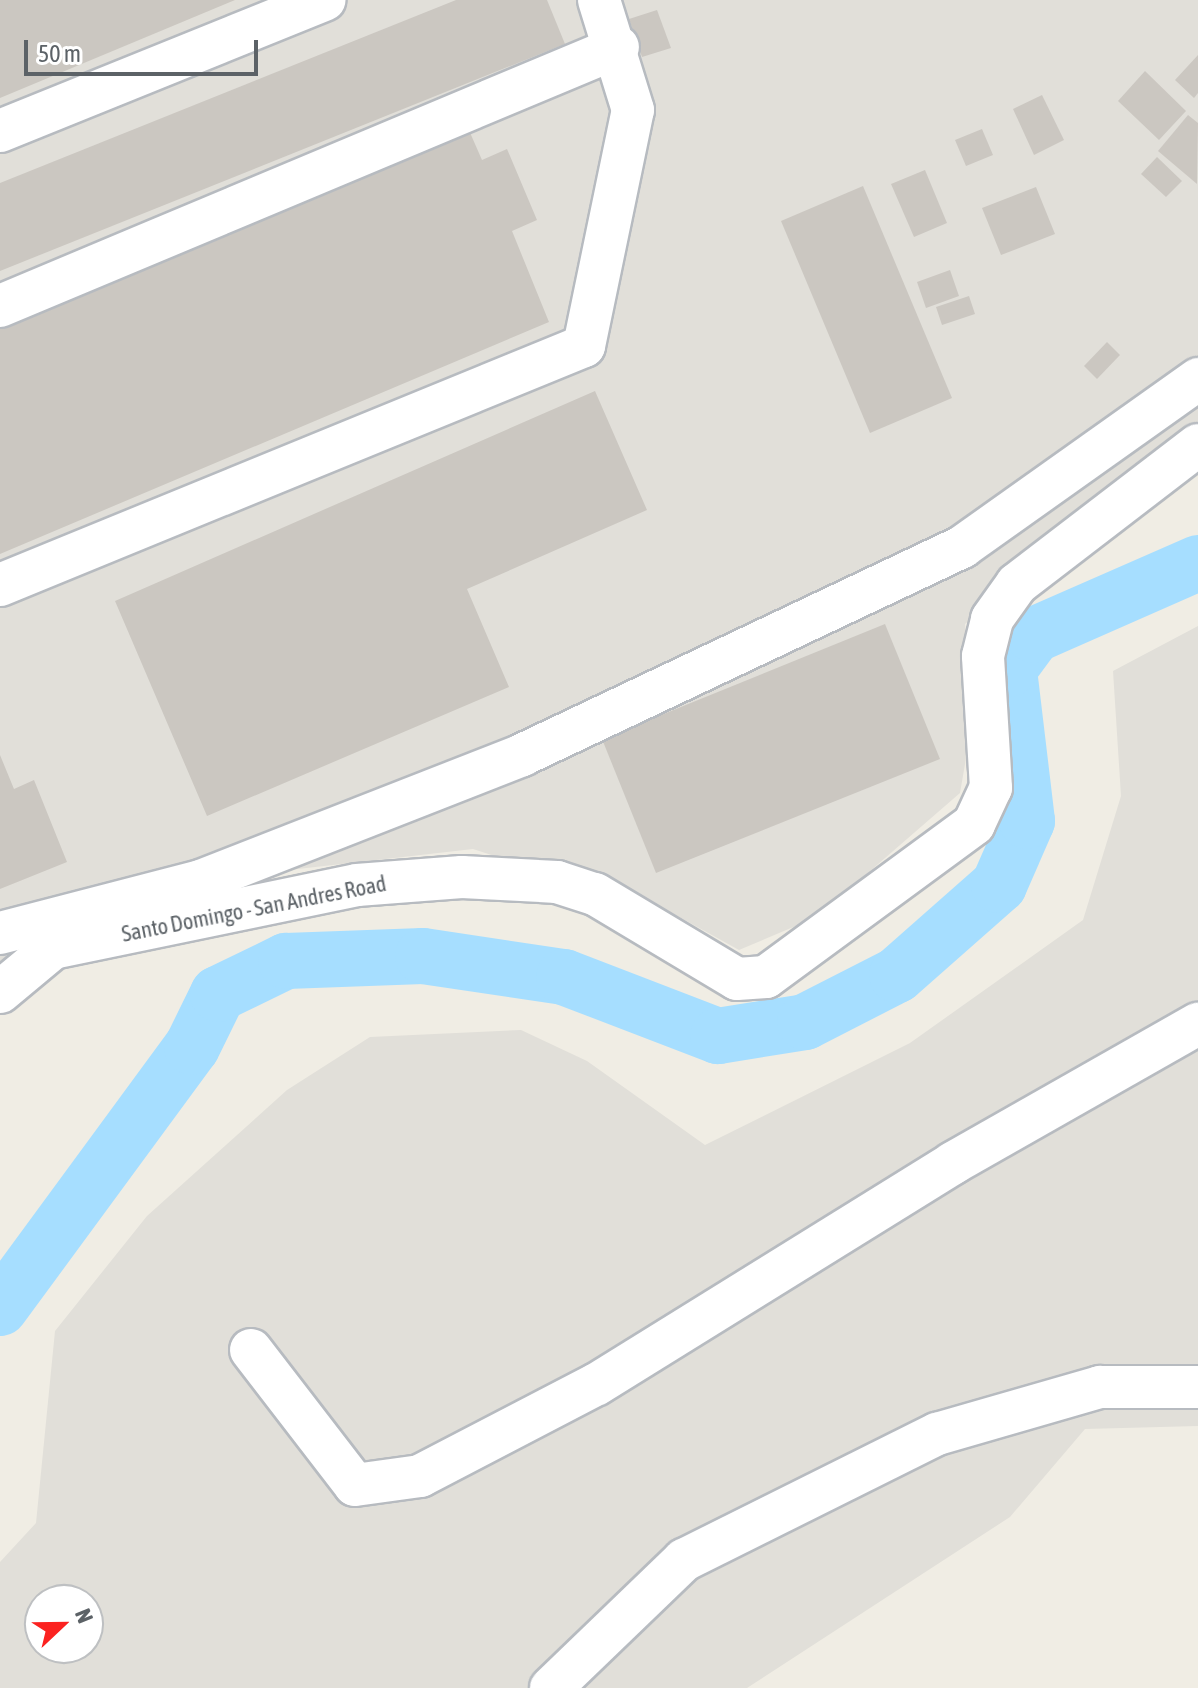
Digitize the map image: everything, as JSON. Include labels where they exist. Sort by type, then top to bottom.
[{"type":"street","points":[[0,131],[325,0]]},
{"type":"street","points":[[0,585],[584,346],[633,110],[618,47],[599,0]]},
{"type":"street","points":[[0,306],[618,47]]},
{"type":"street","points":[[0,933],[201,881],[522,755],[962,547],[1198,379]]},
{"type":"street","name":"Santo Domingo - San Andres Road","points":[[0,992],[53,948],[357,885],[462,877],[557,882],[595,894],[737,979],[766,977],[974,824],[991,788],[983,656],[992,619],[1017,584],[1198,445]]},
{"type":"street","points":[[251,1350],[355,1485],[420,1476],[597,1384],[953,1163],[1198,1024]]},
{"type":"street","points":[[551,1688],[684,1560],[937,1434],[1100,1387],[1198,1387]]},
{"type":"shaded area","points":[[0,0],[1198,0],[1198,432],[965,624],[973,718],[960,793],[817,917],[739,950],[674,914],[473,849],[236,876],[0,966]]},
{"type":"shaded area","points":[[1198,626],[1198,1426],[1085,1429],[1010,1517],[747,1688],[0,1688],[0,1562],[36,1523],[55,1331],[147,1216],[287,1090],[370,1037],[521,1030],[587,1061],[705,1145],[910,1043],[1083,920],[1121,796],[1113,671]]},
{"type":"building","points":[[0,0],[235,0],[0,98]]},
{"type":"building","points":[[456,0],[547,0],[565,44],[0,271],[0,183]]},
{"type":"building","points":[[657,10],[671,48],[642,57],[629,19]]},
{"type":"building","points":[[1198,55],[1198,93],[1194,98],[1175,80]]},
{"type":"building","points":[[1145,71],[1186,111],[1159,140],[1118,101]]},
{"type":"building","points":[[1042,95],[1064,140],[1034,155],[1013,109]]},
{"type":"building","points":[[1188,115],[1198,123],[1197,184],[1158,151]]},
{"type":"building","points":[[468,128],[482,160],[507,149],[537,220],[512,231],[549,322],[0,554],[0,324]]},
{"type":"building","points":[[982,129],[993,155],[966,166],[955,140]]},
{"type":"building","points":[[1157,157],[1182,181],[1166,197],[1141,174]]},
{"type":"building","points":[[925,170],[947,223],[914,237],[891,184]]},
{"type":"building","points":[[863,186],[952,398],[870,433],[781,221]]},
{"type":"building","points":[[1036,187],[1055,234],[1001,255],[982,208]]},
{"type":"building","points":[[950,270],[959,296],[926,308],[917,282]]},
{"type":"building","points":[[969,296],[975,314],[942,325],[936,307]]},
{"type":"building","points":[[1107,342],[1120,355],[1097,379],[1084,366]]},
{"type":"building","points":[[595,391],[647,510],[467,589],[509,687],[207,816],[115,601]]},
{"type":"building","points":[[885,624],[940,759],[656,873],[602,739]]},
{"type":"building","points":[[0,755],[14,789],[34,780],[67,862],[0,889]]},
{"type":"waterway","points":[[0,1308],[192,1047],[218,994],[286,961],[423,956],[564,977],[718,1036],[805,1022],[897,975],[999,885],[1027,821],[1009,669],[1034,635],[1198,563]]}]
